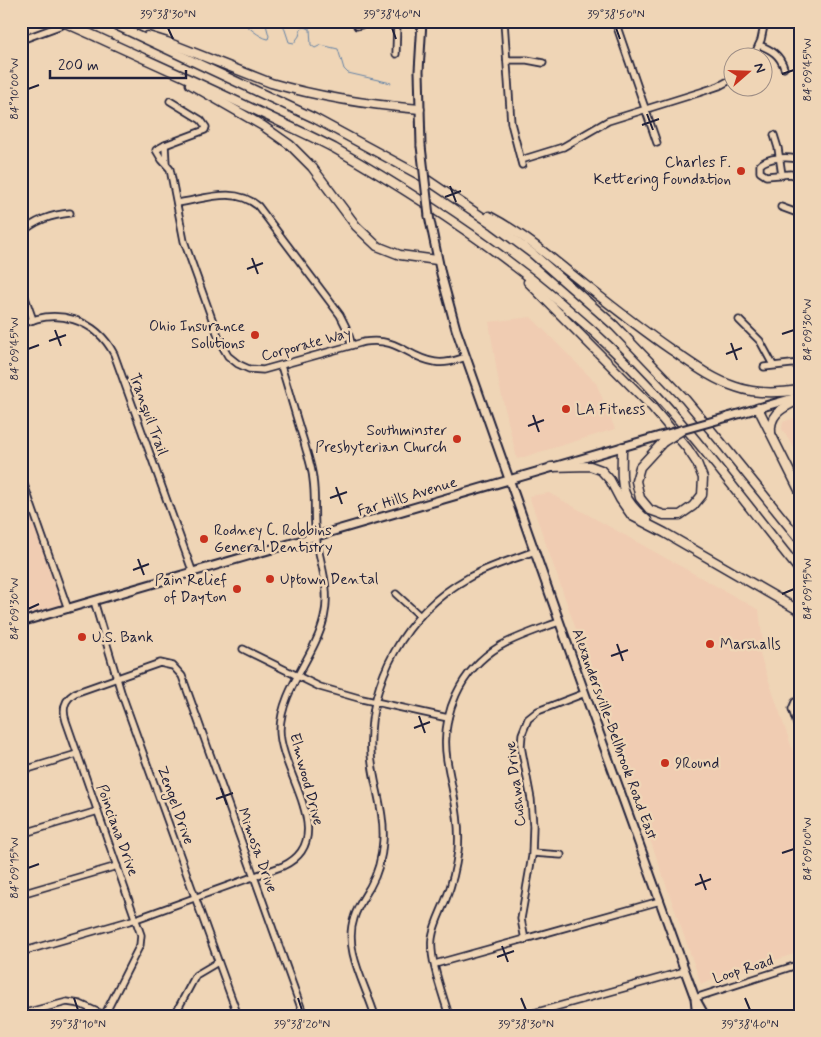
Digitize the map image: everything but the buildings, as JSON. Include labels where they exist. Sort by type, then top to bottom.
[{"type":"highway","points":[[61,21],[333,148],[454,221],[579,318],[616,352],[697,443],[800,571]]},
{"type":"highway","points":[[107,21],[314,118],[400,164],[494,225],[533,254],[615,326],[697,413],[800,540]]},
{"type":"highway","points":[[122,28],[167,42],[262,80],[289,88],[393,107],[420,109]]},
{"type":"highway","points":[[156,64],[263,126],[290,145],[312,167],[356,226],[368,239],[378,246],[400,256],[438,260]]},
{"type":"highway","points":[[451,196],[504,224],[550,257],[644,331],[702,371],[736,387],[768,392],[800,390]]},
{"type":"highway","points":[[507,261],[652,407],[687,448],[697,463],[703,478],[702,495],[693,506],[680,515],[664,515],[650,510],[640,498],[636,481],[640,467],[662,439],[682,430]]},
{"type":"highway","points":[[772,438],[771,424],[774,416],[780,410],[800,398]]},
{"type":"highway","points":[[758,408],[800,492]]},
{"type":"highway","points":[[622,447],[621,479],[626,498],[634,509],[660,530]]},
{"type":"highway","points":[[550,467],[590,466],[601,470],[610,480],[632,516],[660,530],[800,611]]},
{"type":"main road","name":"Alexandersville-Bellbrook Road East","points":[[422,21],[419,72],[421,146],[429,216],[451,310],[466,358],[685,971],[694,998],[697,1016]]},
{"type":"main road","points":[[682,430],[800,398]]},
{"type":"main road","name":"Far Hills Avenue","points":[[21,622],[550,467],[622,447],[662,439]]},
{"type":"main road","name":"Alexandersville-Bellbrook Road East","points":[[694,998],[706,1016]]},
{"type":"street","points":[[21,40],[73,21]]},
{"type":"street","points":[[355,21],[358,26],[377,21]]},
{"type":"street","points":[[396,54],[397,21]]},
{"type":"street","points":[[504,21],[510,123],[521,163],[563,147],[608,121],[724,83]]},
{"type":"street","points":[[616,21],[656,143]]},
{"type":"street","points":[[757,48],[765,21]]},
{"type":"street","points":[[759,45],[775,53],[782,61],[784,68]]},
{"type":"street","points":[[507,60],[543,63]]},
{"type":"street","name":"Corporate Way","points":[[170,100],[201,120],[206,127],[205,130],[156,150],[170,169],[184,241],[224,350],[233,360],[249,369],[263,370],[372,341],[393,343],[435,362],[448,362],[466,358]]},
{"type":"street","points":[[774,135],[782,175]]},
{"type":"street","points":[[800,160],[795,158],[779,158],[762,162],[760,165],[760,172],[766,176],[791,174],[800,178]]},
{"type":"street","points":[[176,203],[236,194],[258,206],[340,315],[352,345]]},
{"type":"street","points":[[781,207],[800,214]]},
{"type":"street","points":[[21,233],[39,220],[70,212]]},
{"type":"street","points":[[21,286],[33,320]]},
{"type":"street","name":"Tranquil Trail","points":[[21,326],[33,320],[57,316],[76,320],[96,330],[110,348],[193,573]]},
{"type":"street","points":[[739,320],[760,341],[773,365]]},
{"type":"street","points":[[764,366],[800,363]]},
{"type":"street","name":"Elmwood Drive","points":[[21,952],[136,918],[254,877],[292,862],[301,854],[308,840],[309,828],[307,819],[287,764],[280,735],[284,707],[318,634],[326,606],[325,574],[316,537],[312,471],[281,366]]},
{"type":"street","points":[[21,476],[68,609]]},
{"type":"street","points":[[375,1016],[353,953],[351,939],[354,918],[376,875],[383,844],[382,817],[371,755],[371,729],[375,702],[383,674],[404,636],[420,616],[445,593],[467,578],[490,567],[535,551]]},
{"type":"street","points":[[396,594],[420,616]]},
{"type":"street","name":"Zengel Drive","points":[[94,601],[116,678],[238,1016]]},
{"type":"street","points":[[449,1016],[432,954],[432,938],[449,891],[458,850],[457,813],[446,748],[448,718],[463,681],[482,659],[505,643],[560,622]]},
{"type":"street","points":[[243,649],[320,687],[341,694],[448,718]]},
{"type":"street","name":"Mimosa Drive","points":[[116,678],[160,663],[173,666],[180,672],[304,1016]]},
{"type":"street","name":"Poinciana Drive","points":[[104,1016],[140,945],[141,934],[64,715],[65,703],[75,693],[116,678]]},
{"type":"street","name":"Cushwa Drive","points":[[525,940],[521,919],[533,853],[531,799],[520,746],[523,728],[528,719],[538,711],[585,693]]},
{"type":"street","points":[[797,700],[792,709],[800,734]]},
{"type":"street","points":[[21,771],[77,754]]},
{"type":"street","points":[[21,834],[98,811]]},
{"type":"street","points":[[533,853],[562,855]]},
{"type":"street","points":[[21,894],[118,866]]},
{"type":"street","points":[[435,964],[660,901]]},
{"type":"street","points":[[174,1016],[196,975],[218,962]]},
{"type":"street","name":"Loop Road","points":[[694,998],[800,964]]},
{"type":"street","points":[[523,1016],[685,971]]},
{"type":"street","points":[[21,1014],[67,1002],[80,1004],[104,1016]]},
{"type":"shaded area","points":[[531,317],[596,383],[615,429],[517,459],[499,384],[489,322]]},
{"type":"shaded area","points":[[800,416],[800,457],[782,429],[783,422]]},
{"type":"shaded area","points":[[21,476],[68,609],[21,622]]},
{"type":"shaded area","points":[[549,493],[759,610],[763,644],[760,655],[800,772],[800,952],[701,984],[529,496]]},
{"type":"waterway","points":[[242,21],[257,34],[268,39],[265,21]]},
{"type":"waterway","points":[[282,21],[289,42],[294,43],[301,29],[305,27],[310,29],[311,45],[315,48],[321,45],[338,49],[344,69],[348,73],[391,83]]},
{"type":"place","name":"Charles F. Kettering Foundation","points":[[741,171]]},
{"type":"place","name":"Ohio Insurance Solutions","points":[[255,335]]},
{"type":"place","name":"LA Fitness","points":[[566,409]]},
{"type":"place","name":"Southminster Presbyterian Church","points":[[457,439]]},
{"type":"place","name":"Rodney C. Robbins General Dentistry","points":[[204,539]]},
{"type":"place","name":"Uptown Dental","points":[[270,579]]},
{"type":"place","name":"Pain Relief of Dayton","points":[[237,589]]},
{"type":"place","name":"U.S. Bank","points":[[82,637]]},
{"type":"place","name":"Marshalls","points":[[710,644]]},
{"type":"place","name":"9Round","points":[[665,763]]}]
